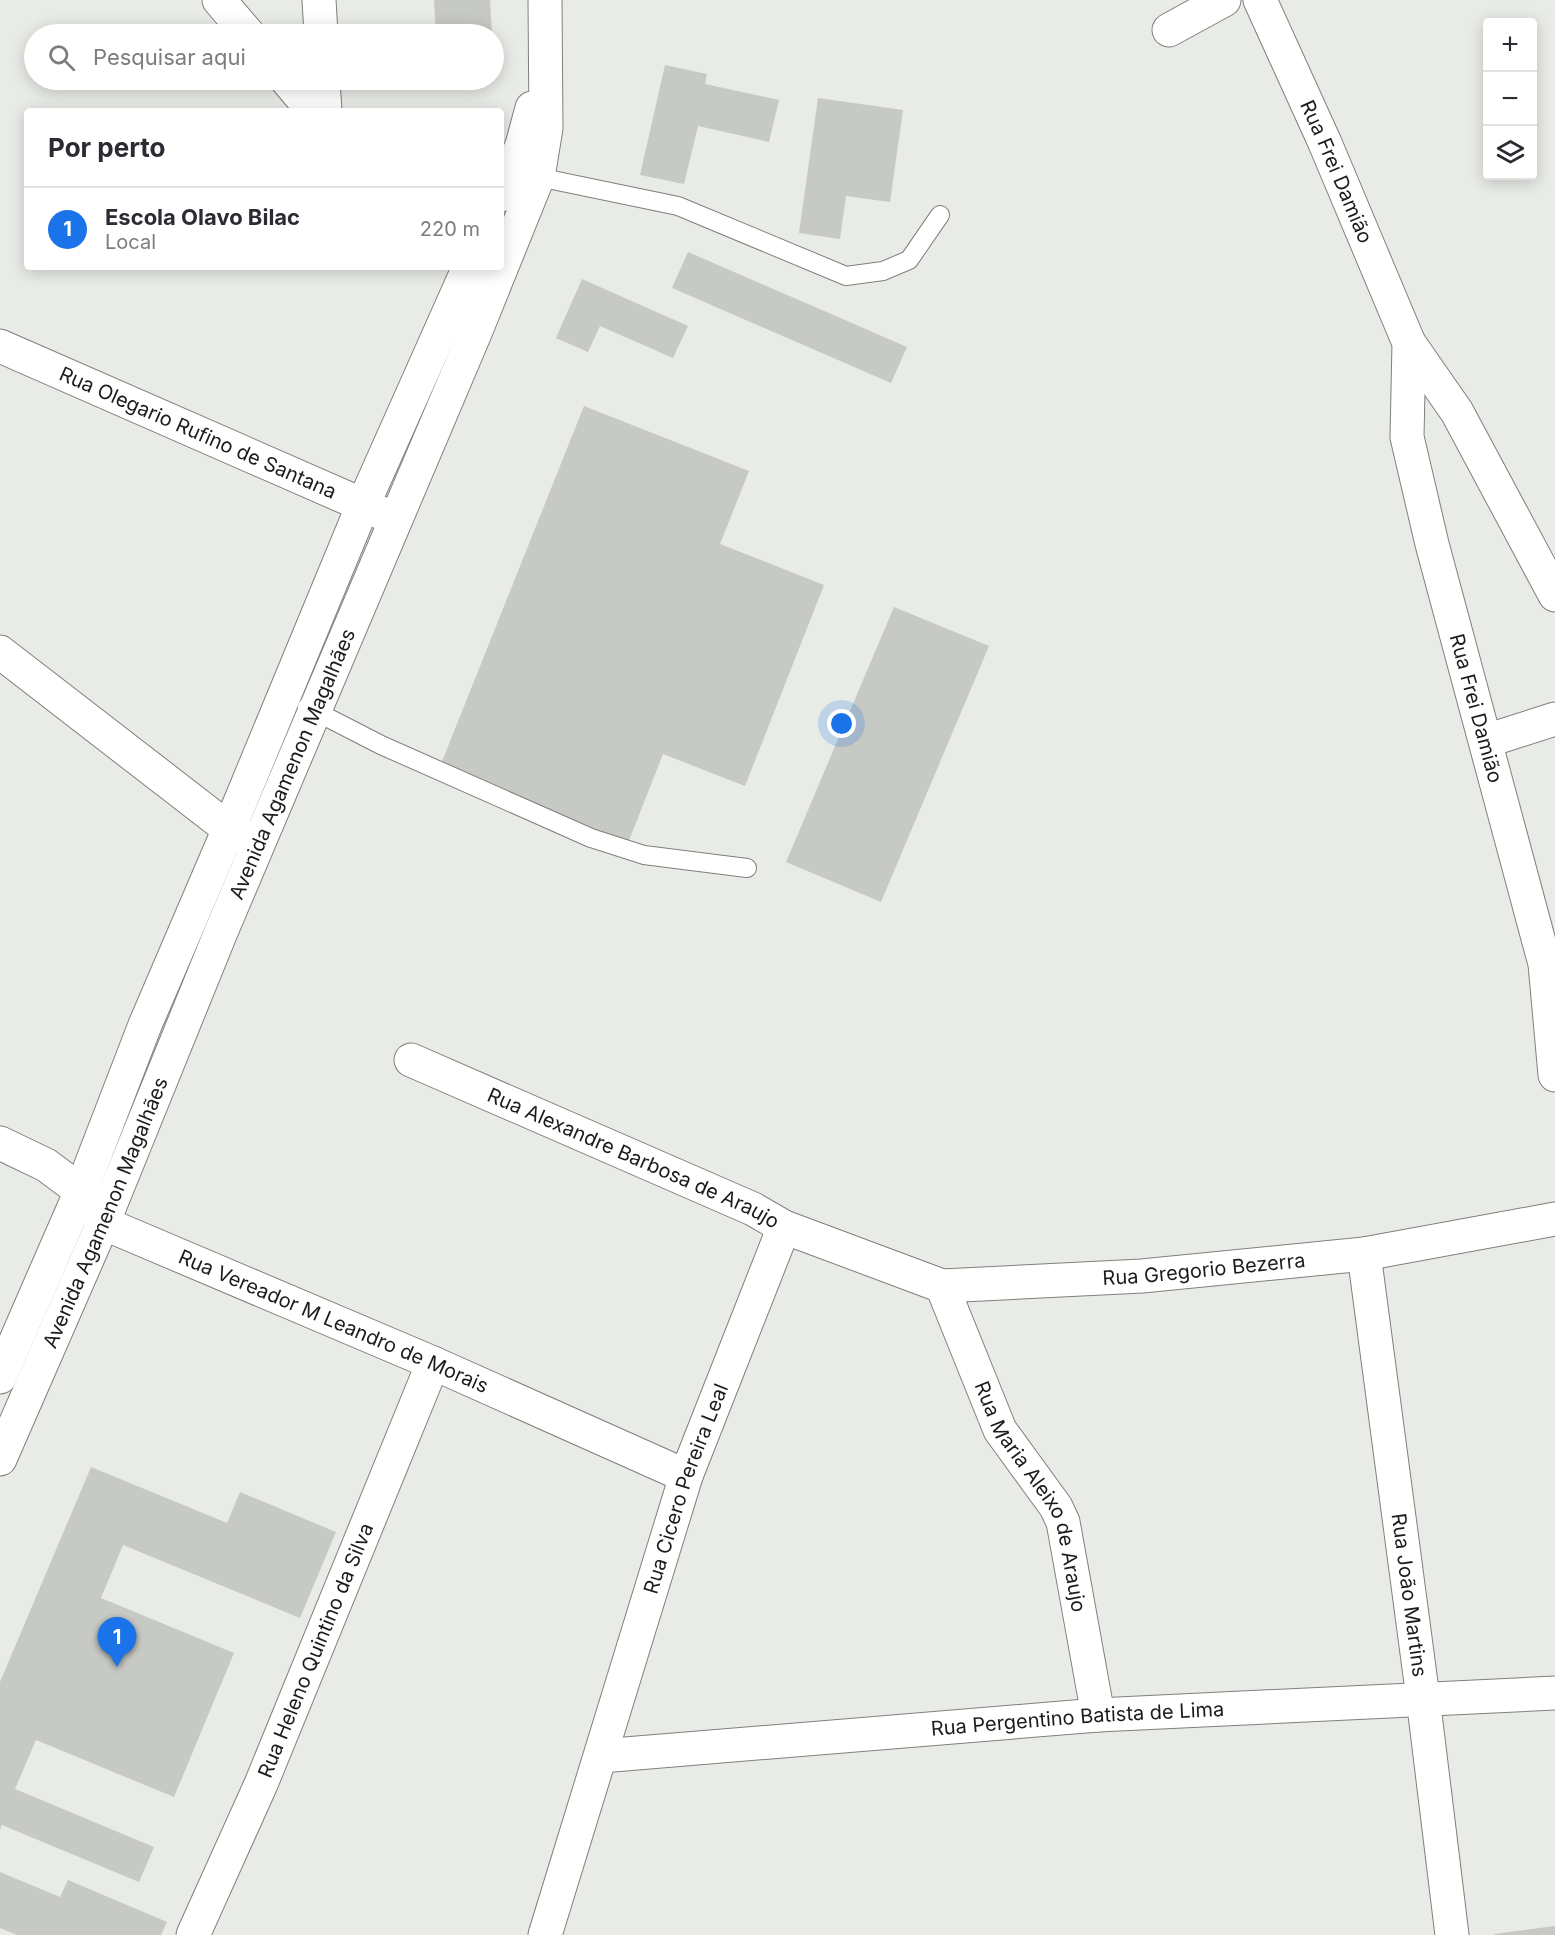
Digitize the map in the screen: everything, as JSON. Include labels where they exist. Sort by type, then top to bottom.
[{"type":"street","points":[[319,0],[320,24]]},
{"type":"street","name":"Avenida Agamenon Magalhães","points":[[508,207],[538,177],[546,128],[546,0]]},
{"type":"street","points":[[1169,30],[1224,0]]},
{"type":"street","name":"Rua Frei Damião","points":[[1260,0],[1325,143],[1409,343],[1457,412],[1553,584]]},
{"type":"street","name":"Avenida Agamenon Magalhães","points":[[508,207],[522,144],[545,60]]},
{"type":"street","points":[[295,90],[310,108]]},
{"type":"street","points":[[324,90],[325,108]]},
{"type":"street","name":"Avenida Agamenon Magalhães","points":[[0,1377],[81,1191],[145,1024],[229,829],[363,505],[468,270]]},
{"type":"street","name":"Avenida Agamenon Magalhães","points":[[0,1459],[103,1223],[221,932],[395,519],[485,270]]},
{"type":"street","name":"Rua Frei Damião","points":[[1409,343],[1407,437],[1432,544],[1550,964],[1555,1075]]},
{"type":"street","name":"Rua Olegario Rufino de Santana","points":[[0,346],[395,519]]},
{"type":"street","points":[[0,652],[229,829],[259,843]]},
{"type":"street","points":[[1486,741],[1555,719]]},
{"type":"street","points":[[190,917],[221,932]]},
{"type":"street","name":"Rua Alexandre Barbosa de Araujo","points":[[411,1060],[753,1209],[784,1227],[856,1254]]},
{"type":"street","points":[[0,1143],[46,1165],[81,1191],[103,1223]]},
{"type":"street","name":"Rua Gregorio Bezerra","points":[[856,1254],[942,1286],[1142,1276],[1364,1254],[1555,1220]]},
{"type":"street","name":"Rua Vereador M Leandro de Morais","points":[[103,1223],[433,1363],[686,1476]]},
{"type":"street","name":"Rua Cicero Pereira Leal","points":[[544,1935],[686,1476],[784,1227]]},
{"type":"street","name":"Rua João Martins","points":[[1364,1254],[1452,1935]]},
{"type":"street","name":"Rua Maria Aleixo de Araujo","points":[[942,1286],[1000,1430],[1056,1507],[1063,1522],[1098,1715]]},
{"type":"street","name":"Rua Heleno Quintino da Silva","points":[[193,1935],[261,1784],[433,1363]]},
{"type":"street","name":"Rua Pergentino Batista de Lima","points":[[601,1756],[1098,1715],[1555,1693]]},
{"type":"lane","points":[[538,177],[678,206],[846,276],[883,271],[909,260],[940,215]]},
{"type":"lane","points":[[284,696],[381,746],[591,838],[644,855],[747,868]]},
{"type":"building","points":[[434,0],[490,0],[491,24],[435,24]]},
{"type":"building","points":[[665,65],[707,74],[705,84],[779,100],[769,142],[698,126],[684,184],[640,175]]},
{"type":"building","points":[[818,98],[903,110],[890,202],[846,196],[840,239],[799,233]]},
{"type":"building","points":[[688,252],[907,347],[891,383],[672,288]]},
{"type":"building","points":[[582,279],[688,326],[673,358],[600,326],[588,352],[556,338]]},
{"type":"building","points":[[584,406],[749,471],[720,544],[824,585],[745,786],[663,754],[628,843],[439,769]]},
{"type":"building","points":[[894,607],[989,646],[881,902],[786,862]]},
{"type":"building","points":[[91,1467],[227,1523],[240,1492],[336,1532],[300,1618],[123,1545],[101,1598],[234,1653],[174,1797],[36,1740],[15,1789],[154,1847],[139,1882],[2,1825],[0,1830],[0,1682]]},
{"type":"building","points":[[0,1872],[60,1897],[68,1880],[167,1922],[161,1935],[17,1935],[0,1928]]},
{"type":"building","points":[[1555,1926],[1555,1935],[1494,1935],[1494,1934]]},
{"type":"place","name":"Escola Olavo Bilac","points":[[117,1667]]}]
